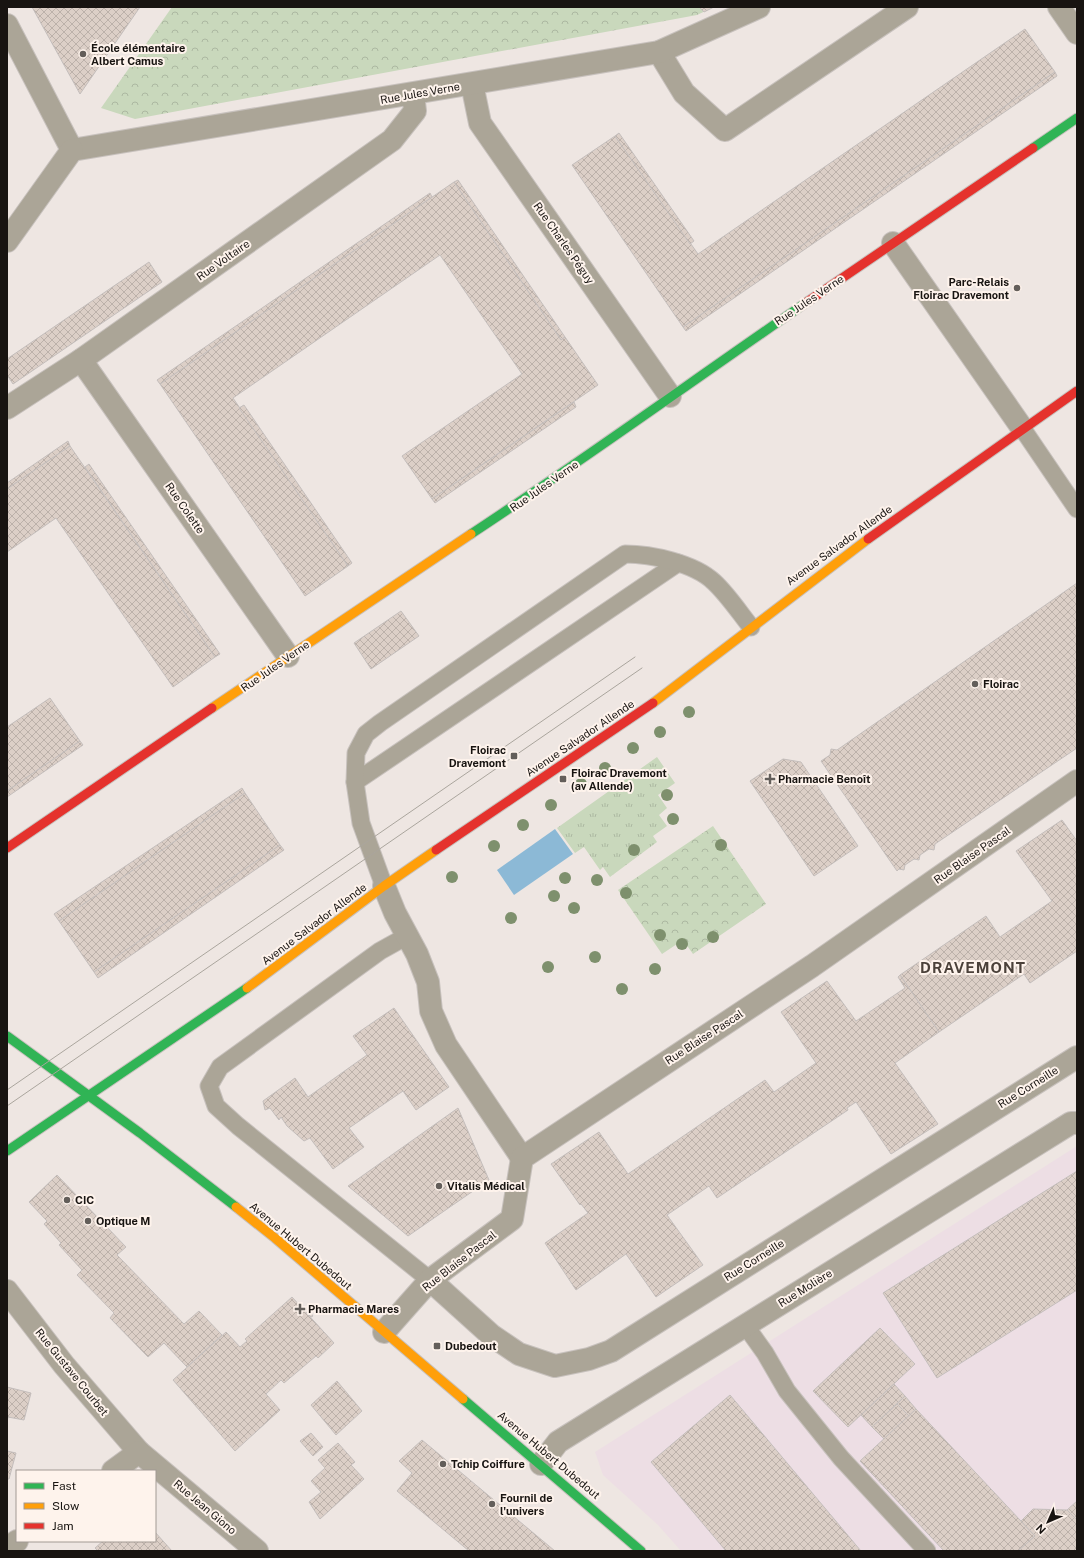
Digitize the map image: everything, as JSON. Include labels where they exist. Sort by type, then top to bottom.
[{"type":"street","name":"Rue Jules Verne","points":[[72,150],[659,52],[759,7]]},
{"type":"street","points":[[659,52],[684,93],[725,130],[908,7]]},
{"type":"street","points":[[1059,7],[1077,33]]},
{"type":"street","points":[[7,25],[72,150],[7,241]]},
{"type":"street","name":"Rue Charles Péguy","points":[[472,84],[480,123],[670,396]]},
{"type":"street","name":"Rue Voltaire","points":[[7,408],[81,360],[392,140],[415,111],[413,94]]},
{"type":"street","name":"Rue Jules Verne","points":[[7,848],[141,758],[288,656],[554,480],[670,396],[1077,118]]},
{"type":"street","points":[[893,243],[1022,428]]},
{"type":"street","name":"Rue Colette","points":[[81,360],[288,656]]},
{"type":"street","name":"Avenue Salvador Allende","points":[[7,1150],[89,1096],[289,958],[384,886],[664,695],[838,560],[1077,390]]},
{"type":"street","name":"Rue Blaise Pascal","points":[[384,1332],[430,1280],[512,1219],[522,1158],[812,966],[1077,782]]},
{"type":"street","points":[[384,886],[417,954],[428,982],[431,1011],[446,1046],[522,1158]]},
{"type":"street","name":"Avenue Hubert Dubedout","points":[[7,1036],[89,1096],[275,1238],[641,1551]]},
{"type":"street","name":"Rue Corneille","points":[[430,1280],[491,1335],[518,1354],[555,1366],[589,1359],[611,1351],[1077,1057]]},
{"type":"street","name":"Rue Molière","points":[[541,1464],[558,1442],[1071,1124],[1077,1123]]},
{"type":"street","name":"Rue Gustave Courbet","points":[[7,1291],[64,1365],[139,1452]]},
{"type":"street","points":[[114,1470],[139,1452]]},
{"type":"street","name":"Rue Jean Giono","points":[[139,1452],[258,1551]]},
{"type":"street","points":[[7,1548],[16,1542]]},
{"type":"lane","points":[[1022,428],[1074,499]]},
{"type":"lane","points":[[384,886],[361,823],[355,782],[356,754],[366,734],[625,554],[639,554],[678,563],[694,569],[713,581],[751,627]]},
{"type":"lane","points":[[355,782],[678,563]]},
{"type":"lane","points":[[407,936],[380,951],[220,1067],[210,1086],[216,1106],[238,1126],[430,1280]]},
{"type":"lane","points":[[745,1325],[765,1352],[787,1391],[842,1458],[927,1551]]},
{"type":"shaded area","points":[[1077,1146],[1077,1551],[681,1551],[658,1525],[603,1475],[595,1452]]},
{"type":"green space","points":[[172,7],[714,7],[697,15],[135,119],[101,108]]},
{"type":"green space","points":[[657,757],[675,783],[658,795],[667,808],[659,815],[667,826],[653,836],[657,842],[610,877],[603,867],[600,870],[584,847],[575,853],[557,828]]},
{"type":"green space","points":[[713,826],[766,904],[693,954],[683,940],[662,954],[618,890]]},
{"type":"water","points":[[555,829],[573,854],[514,895],[497,870]]},
{"type":"building","name":"École élémentaire Albert Camus","points":[[32,7],[140,7],[80,94]]},
{"type":"building","points":[[699,7],[714,7],[704,12]]},
{"type":"building","points":[[1025,29],[1055,72],[683,327],[572,165],[615,136],[698,254]]},
{"type":"building","points":[[1055,72],[1057,76],[686,331],[683,327]]},
{"type":"building","points":[[619,133],[694,241],[690,244],[615,136]]},
{"type":"building","points":[[458,180],[565,337],[561,340],[454,182]]},
{"type":"building","points":[[454,182],[561,340],[565,337],[598,385],[432,499],[402,456],[522,374],[440,255],[233,398],[348,566],[305,596],[160,384]]},
{"type":"building","points":[[430,193],[432,197],[160,384],[157,380]]},
{"type":"building","points":[[149,262],[162,282],[13,384],[7,375],[7,359]]},
{"type":"building","points":[[574,402],[576,407],[435,503],[432,499]]},
{"type":"building","points":[[244,405],[352,563],[348,566],[239,408]]},
{"type":"building","points":[[68,441],[70,446],[7,489],[7,483]]},
{"type":"building","points":[[70,446],[215,657],[173,687],[56,518],[7,552],[7,489]]},
{"type":"building","points":[[89,464],[220,654],[215,657],[85,467]]},
{"type":"building","points":[[1077,583],[1077,748],[935,844],[934,850],[929,849],[920,855],[919,860],[914,859],[905,865],[904,870],[899,869],[897,871],[821,761],[830,755],[831,749],[837,750]]},
{"type":"building","points":[[401,611],[419,636],[371,669],[354,643]]},
{"type":"building","points":[[50,698],[80,741],[7,791],[7,727]]},
{"type":"building","points":[[80,741],[83,745],[7,797],[7,791]]},
{"type":"building","points":[[783,759],[801,762],[858,846],[814,876],[750,781]]},
{"type":"building","points":[[242,788],[245,793],[59,921],[54,914]]},
{"type":"building","points":[[245,793],[280,845],[94,972],[59,921]]},
{"type":"building","points":[[1062,820],[1077,841],[1077,951],[1030,983],[1024,974],[939,1032],[900,975],[986,916],[1000,937],[1052,901],[1016,851]]},
{"type":"building","points":[[280,845],[284,850],[98,978],[94,972]]},
{"type":"building","points":[[900,975],[939,1032],[895,1063],[938,1124],[891,1154],[856,1102],[847,1108],[848,1110],[717,1198],[709,1186],[667,1215],[703,1265],[656,1297],[626,1254],[576,1290],[545,1243],[588,1213],[581,1204],[580,1205],[551,1164],[599,1132],[628,1174],[765,1080],[774,1092],[816,1063],[781,1012],[827,981],[856,1021],[905,988],[898,977]]},
{"type":"building","points":[[394,1008],[449,1087],[416,1110],[403,1091],[349,1128],[364,1147],[333,1169],[310,1138],[304,1141],[287,1126],[281,1117],[279,1120],[270,1108],[265,1110],[263,1101],[295,1078],[308,1097],[367,1055],[353,1036]]},
{"type":"building","points":[[458,1108],[489,1180],[408,1236],[348,1186]]},
{"type":"building","points":[[1077,1171],[1077,1290],[937,1378],[883,1293]]},
{"type":"building","points":[[57,1175],[126,1247],[117,1255],[184,1324],[199,1311],[222,1335],[187,1367],[164,1343],[148,1357],[110,1318],[114,1313],[77,1275],[82,1270],[59,1245],[61,1243],[44,1224],[47,1221],[29,1202]]},
{"type":"building","points":[[292,1297],[334,1343],[318,1358],[316,1356],[284,1383],[281,1380],[266,1394],[280,1410],[235,1451],[173,1380],[226,1332],[240,1347],[247,1341],[245,1339]]},
{"type":"building","points":[[306,1307],[313,1316],[311,1317],[303,1309]]},
{"type":"building","points":[[880,1328],[915,1364],[848,1427],[813,1391]]},
{"type":"building","points":[[337,1381],[362,1411],[336,1435],[311,1405]]},
{"type":"building","points":[[894,1384],[905,1396],[872,1427],[861,1415]]},
{"type":"building","points":[[7,1387],[31,1393],[24,1420],[8,1417],[7,1422]]},
{"type":"building","points":[[730,1395],[861,1551],[726,1551],[651,1462]]},
{"type":"building","points":[[905,1396],[916,1409],[909,1416],[897,1404]]},
{"type":"building","points":[[897,1404],[909,1416],[884,1439],[872,1427]]},
{"type":"building","points":[[916,1409],[1035,1536],[1018,1551],[944,1551],[860,1461]]},
{"type":"building","points":[[311,1433],[323,1447],[313,1456],[300,1441]]},
{"type":"building","points":[[422,1440],[555,1551],[469,1551],[397,1491],[412,1473],[399,1461]]},
{"type":"building","points":[[338,1443],[355,1462],[351,1465],[364,1479],[320,1519],[309,1502],[321,1492],[311,1481],[325,1468],[318,1460]]},
{"type":"building","points":[[7,1451],[16,1453],[9,1479],[7,1479]]},
{"type":"building","points":[[1077,1501],[1077,1520],[1067,1510]]},
{"type":"building","points":[[1033,1509],[1067,1510],[1077,1520],[1077,1551],[1018,1551],[1035,1536],[1021,1521]]},
{"type":"building","points":[[156,1533],[172,1551],[98,1551],[95,1548],[102,1542],[156,1542]]},
{"type":"tram line","points":[[7,1090],[635,657]]},
{"type":"tram line","points":[[7,1106],[642,668]]},
{"type":"traffic: fast","points":[[1033,148],[1077,118]]},
{"type":"traffic: fast","points":[[471,534],[514,506],[807,302]]},
{"type":"traffic: fast","points":[[7,1151],[247,988]]},
{"type":"traffic: fast","points":[[7,1036],[140,1133],[236,1207]]},
{"type":"traffic: fast","points":[[463,1399],[641,1551]]},
{"type":"traffic: slow","points":[[212,708],[471,534]]},
{"type":"traffic: slow","points":[[653,703],[868,539]]},
{"type":"traffic: slow","points":[[247,988],[384,886],[436,850]]},
{"type":"traffic: slow","points":[[236,1207],[275,1238],[463,1399]]},
{"type":"traffic: jam","points":[[807,302],[1033,148]]},
{"type":"traffic: jam","points":[[868,539],[1077,391]]},
{"type":"traffic: jam","points":[[436,850],[653,703]]},
{"type":"traffic: jam","points":[[7,848],[212,708]]},
{"type":"place","name":"École élémentaire Albert Camus","points":[[83,54]]},
{"type":"place","name":"Parc-Relais Floirac Dravemont","points":[[1017,288]]},
{"type":"place","name":"Floirac","points":[[975,684]]},
{"type":"place","name":"Floirac Dravemont","points":[[514,756]]},
{"type":"place","name":"Floirac Dravemont (av Allende)","points":[[563,779]]},
{"type":"place","name":"Pharmacie Benoît","points":[[770,779]]},
{"type":"place","name":"Vitalis Médical","points":[[439,1186]]},
{"type":"place","name":"CIC","points":[[67,1200]]},
{"type":"place","name":"Optique M","points":[[88,1221]]},
{"type":"place","name":"Pharmacie Mares","points":[[300,1309]]},
{"type":"place","name":"Dubedout","points":[[437,1346]]},
{"type":"place","name":"Tchip Coiffure","points":[[443,1464]]},
{"type":"place","name":"Fournil de l'univers","points":[[492,1504]]},
{"type":"district","name":"DRAVEMONT","points":[[973,968]]}]
